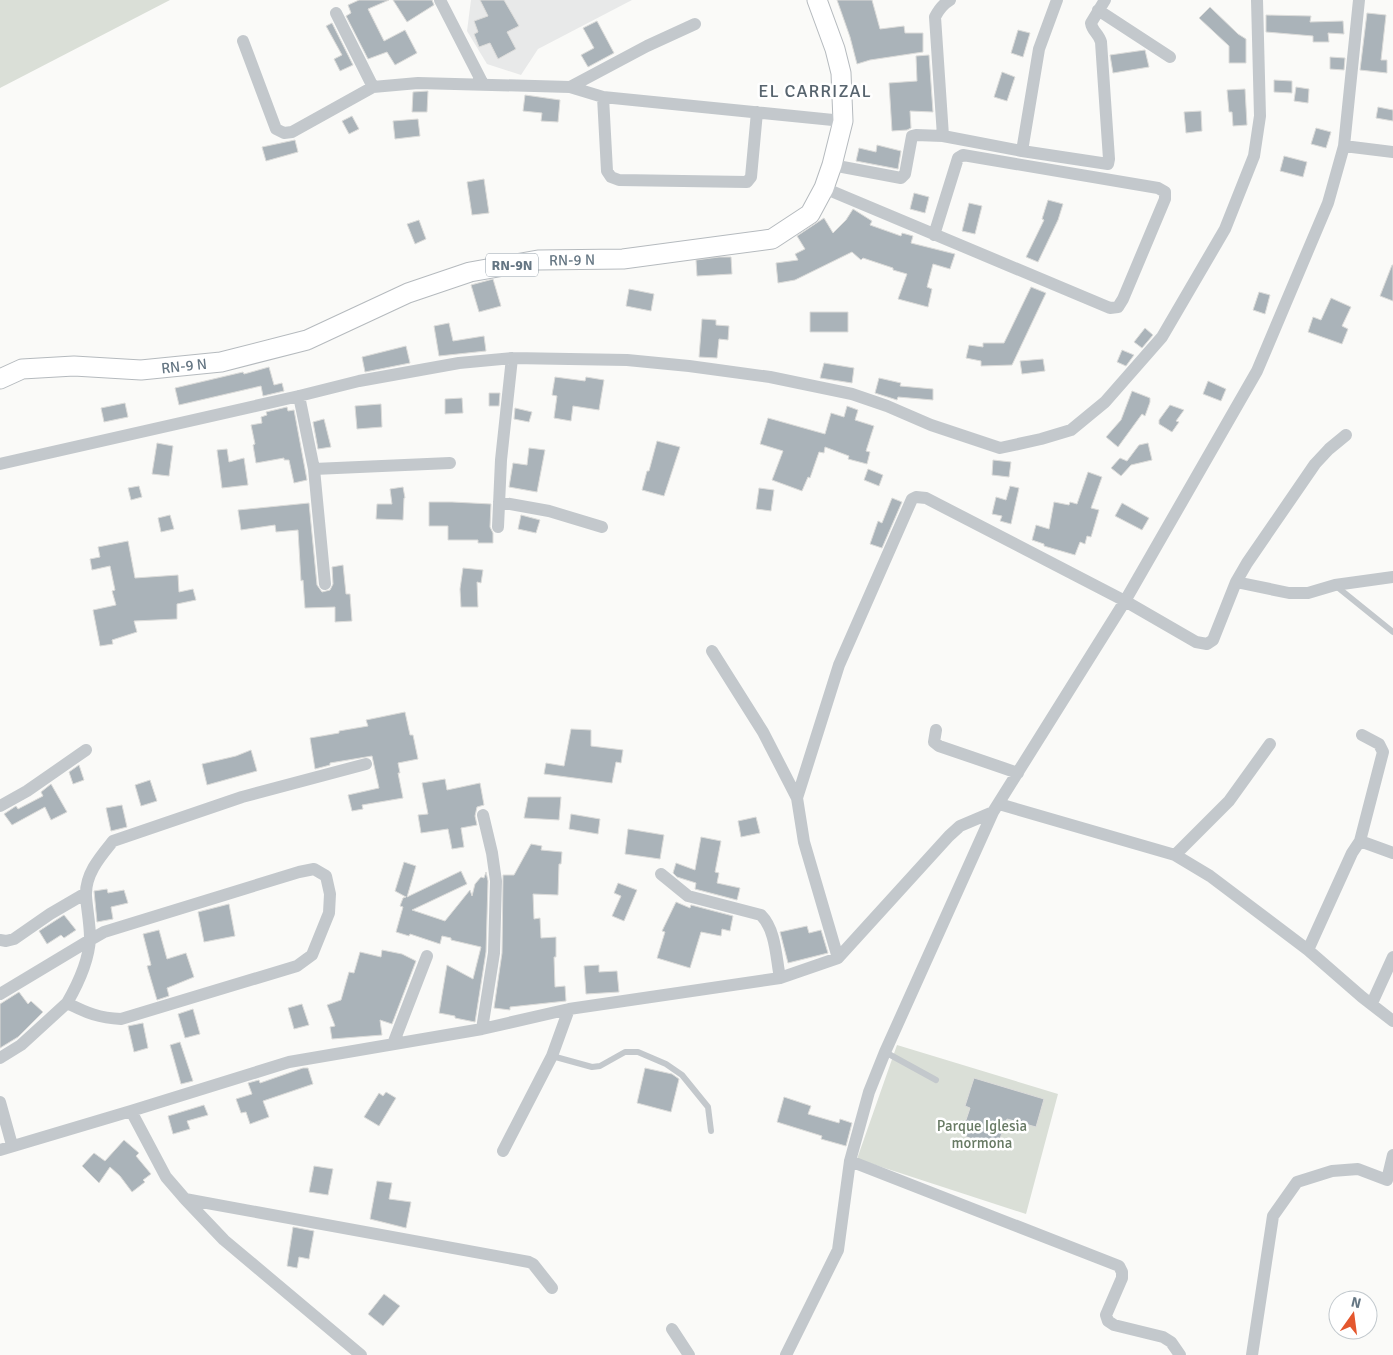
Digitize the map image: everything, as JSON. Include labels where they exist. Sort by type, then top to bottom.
[{"type":"main road","name":"RN-9 N","points":[[0,379],[22,369],[74,366],[141,370],[221,362],[307,340],[408,293],[470,272],[538,260],[623,259],[772,239],[810,214],[824,188],[843,121],[842,73],[817,0]]},
{"type":"street","points":[[440,0],[483,84]]},
{"type":"street","points":[[943,136],[935,17],[945,3],[950,0]]},
{"type":"street","points":[[1022,151],[1039,48],[1056,0]]},
{"type":"street","points":[[0,464],[359,381],[459,363],[512,358],[627,360],[770,377],[852,394],[887,406],[931,425],[1000,448],[1042,439],[1071,430],[1105,402],[1162,337],[1224,229],[1254,156],[1260,116],[1257,0]]},
{"type":"street","points":[[786,1355],[838,1250],[850,1161],[869,1092],[885,1052],[996,808],[1126,601],[1257,371],[1328,202],[1344,146],[1359,0]]},
{"type":"street","points":[[832,165],[901,178],[905,174],[912,136],[916,135],[943,136],[1022,151],[1108,164],[1101,42],[1100,36],[1092,29],[1091,23],[1101,5],[1170,57]]},
{"type":"street","points":[[336,13],[373,88]]},
{"type":"street","points":[[570,87],[648,46],[695,24]]},
{"type":"street","points":[[242,41],[276,129],[284,132],[292,132],[373,88],[418,83],[570,87],[603,96],[843,121]]},
{"type":"street","points":[[603,96],[607,171],[611,177],[619,180],[747,182],[751,178],[757,112]]},
{"type":"street","points":[[1344,146],[1393,152]]},
{"type":"street","points":[[824,188],[934,235],[1110,308],[1118,307],[1123,299],[1166,199],[1165,192],[1158,188],[963,155],[958,158],[934,235]]},
{"type":"street","points":[[498,528],[501,460],[512,358]]},
{"type":"street","points":[[299,396],[314,469],[325,584]]},
{"type":"street","points":[[797,798],[839,665],[912,499],[916,497],[926,498],[1126,601],[1196,642],[1207,644],[1213,640],[1219,628],[1236,582],[1247,562],[1315,464],[1346,435]]},
{"type":"street","points":[[314,469],[450,463]]},
{"type":"street","points":[[499,502],[549,511],[602,527]]},
{"type":"street","points":[[1236,582],[1289,593],[1308,593],[1335,585],[1393,577]]},
{"type":"street","points":[[712,651],[763,732],[797,798],[804,842],[838,958]]},
{"type":"street","points":[[936,730],[934,742],[939,746],[1018,773]]},
{"type":"street","points":[[1308,950],[1352,852],[1360,840],[1383,752],[1380,744],[1362,735]]},
{"type":"street","points":[[1175,856],[1229,801],[1270,744]]},
{"type":"street","points":[[0,806],[27,791],[86,750]]},
{"type":"street","points":[[0,1058],[20,1045],[68,1004],[80,982],[90,940],[86,893],[90,874],[98,858],[113,842],[242,797],[366,764]]},
{"type":"street","points":[[0,1102],[6,1148],[289,1062],[482,1029],[569,1009],[780,978],[838,958],[949,836],[960,826],[996,808],[1175,856],[1210,876],[1308,950],[1393,1021]]},
{"type":"street","points":[[482,1029],[494,953],[496,881],[483,815]]},
{"type":"street","points":[[1360,840],[1393,853]]},
{"type":"street","points":[[0,994],[104,932],[299,872],[314,869],[326,876],[330,894],[329,913],[312,955],[297,966],[121,1018],[102,1018],[68,1004]]},
{"type":"street","points":[[661,874],[688,896],[761,915],[771,931],[780,978]]},
{"type":"street","points":[[0,940],[14,939],[50,914],[86,893]]},
{"type":"street","points":[[393,1044],[427,956]]},
{"type":"street","points":[[1372,1003],[1393,957]]},
{"type":"street","points":[[503,1151],[552,1056],[569,1009]]},
{"type":"street","points":[[131,1111],[166,1177],[185,1199],[224,1240],[361,1355]]},
{"type":"street","points":[[1252,1355],[1273,1216],[1297,1182],[1332,1171],[1358,1169],[1390,1181],[1393,1155]]},
{"type":"street","points":[[850,1161],[1118,1266],[1122,1272],[1122,1278],[1106,1314],[1108,1321],[1114,1325],[1163,1337],[1171,1342],[1180,1355]]},
{"type":"street","points":[[185,1199],[529,1262],[534,1264],[552,1288]]},
{"type":"street","points":[[672,1330],[689,1355]]},
{"type":"lane","points":[[1335,585],[1393,632]]},
{"type":"lane","points":[[552,1056],[592,1067],[600,1066],[625,1052],[638,1052],[666,1064],[682,1075],[708,1107],[711,1131]]},
{"type":"lane","points":[[885,1052],[936,1080]]},
{"type":"shaded area","points":[[471,0],[632,0],[538,49],[521,75],[487,64],[467,31]]},
{"type":"green space","points":[[0,0],[170,0],[0,88]]},
{"type":"green space","name":"Parque Iglesia mormona","points":[[897,1045],[1058,1094],[1026,1214],[857,1159]]},
{"type":"building","points":[[359,0],[389,0],[368,9],[384,41],[405,30],[417,53],[395,65],[387,52],[368,59],[346,16],[351,13],[348,5]]},
{"type":"building","points":[[393,0],[432,0],[434,5],[407,22]]},
{"type":"building","points":[[480,0],[504,0],[519,26],[507,32],[516,49],[498,59],[490,43],[479,47],[474,34],[478,32],[474,21],[488,16]]},
{"type":"building","points":[[837,0],[872,0],[880,29],[904,26],[905,33],[923,33],[923,52],[870,60],[857,64]]},
{"type":"building","points":[[1210,7],[1238,34],[1246,39],[1246,63],[1229,63],[1229,46],[1199,18]]},
{"type":"building","points":[[1367,13],[1386,15],[1381,60],[1387,60],[1387,73],[1360,70]]},
{"type":"building","points":[[1266,15],[1311,16],[1310,22],[1343,21],[1344,34],[1328,33],[1329,42],[1313,42],[1313,36],[1266,32]]},
{"type":"building","points":[[597,21],[614,53],[588,67],[581,55],[594,48],[583,28]]},
{"type":"building","points":[[332,23],[353,65],[340,71],[334,59],[342,55],[326,26]]},
{"type":"building","points":[[1018,30],[1030,33],[1023,57],[1011,53]]},
{"type":"building","points":[[1145,50],[1149,67],[1113,73],[1110,55]]},
{"type":"building","points":[[929,55],[933,112],[910,111],[911,128],[892,131],[889,83],[917,81],[916,56]]},
{"type":"building","points":[[1330,57],[1345,58],[1344,70],[1330,69]]},
{"type":"building","points":[[1002,72],[1015,77],[1007,101],[994,97]]},
{"type":"building","points":[[1274,80],[1292,81],[1292,93],[1274,92]]},
{"type":"building","points":[[1296,87],[1309,89],[1308,103],[1294,101]]},
{"type":"building","points":[[1245,89],[1247,125],[1233,126],[1232,112],[1229,112],[1227,90]]},
{"type":"building","points":[[428,91],[427,112],[412,112],[413,92]]},
{"type":"building","points":[[525,95],[560,100],[558,122],[541,121],[542,113],[523,111]]},
{"type":"building","points":[[1378,107],[1393,110],[1393,121],[1376,118]]},
{"type":"building","points":[[1201,111],[1202,131],[1186,133],[1184,112]]},
{"type":"building","points":[[352,116],[359,129],[349,134],[342,121]]},
{"type":"building","points":[[418,119],[420,136],[395,139],[393,121]]},
{"type":"building","points":[[1316,128],[1331,132],[1326,148],[1311,144]]},
{"type":"building","points":[[295,140],[298,152],[266,161],[262,147]]},
{"type":"building","points":[[877,145],[901,151],[898,169],[856,161],[859,148],[876,152]]},
{"type":"building","points":[[1284,156],[1307,162],[1303,177],[1280,171]]},
{"type":"building","points":[[484,179],[489,213],[472,215],[467,182]]},
{"type":"building","points":[[914,193],[929,197],[925,213],[910,209]]},
{"type":"building","points":[[1048,200],[1063,204],[1058,220],[1038,262],[1026,257],[1044,220],[1042,219]]},
{"type":"building","points":[[969,203],[982,206],[975,234],[962,231]]},
{"type":"building","points":[[853,209],[872,221],[870,225],[901,236],[902,233],[913,236],[911,243],[955,254],[950,269],[933,264],[927,287],[932,289],[928,307],[898,299],[907,274],[863,258],[861,260],[852,252],[795,280],[778,283],[776,263],[798,260],[795,254],[805,249],[797,236],[824,218],[833,233],[846,220]]},
{"type":"building","points":[[419,220],[426,239],[415,244],[407,224]]},
{"type":"building","points":[[731,257],[732,274],[697,276],[696,260]]},
{"type":"building","points":[[1393,265],[1393,301],[1380,296]]},
{"type":"building","points":[[493,279],[501,306],[479,312],[471,285]]},
{"type":"building","points":[[1031,287],[1046,293],[1012,365],[981,366],[981,361],[966,358],[969,345],[983,347],[983,343],[1004,343]]},
{"type":"building","points":[[629,289],[654,294],[651,311],[626,306]]},
{"type":"building","points":[[1259,292],[1270,295],[1265,314],[1253,310]]},
{"type":"building","points":[[1331,298],[1351,307],[1342,326],[1348,329],[1342,344],[1308,332],[1313,317],[1321,320]]},
{"type":"building","points":[[810,312],[848,312],[848,332],[810,332]]},
{"type":"building","points":[[702,319],[716,320],[716,325],[729,326],[728,340],[719,339],[717,358],[699,357]]},
{"type":"building","points":[[449,323],[453,341],[484,336],[486,351],[439,356],[434,326]]},
{"type":"building","points":[[1145,328],[1153,335],[1142,348],[1134,342]]},
{"type":"building","points":[[406,346],[410,363],[365,372],[362,357]]},
{"type":"building","points":[[1122,350],[1134,355],[1126,366],[1117,362]]},
{"type":"building","points":[[1043,359],[1045,371],[1022,374],[1020,361]]},
{"type":"building","points":[[824,363],[854,368],[852,383],[820,378]]},
{"type":"building","points":[[269,367],[274,385],[282,383],[284,391],[263,396],[261,386],[179,405],[175,388]]},
{"type":"building","points":[[555,377],[585,381],[586,377],[604,380],[599,410],[573,406],[571,421],[554,418],[557,396],[552,395]]},
{"type":"building","points":[[879,378],[901,383],[900,386],[933,389],[933,400],[898,397],[897,400],[875,393]]},
{"type":"building","points":[[1208,381],[1226,389],[1221,401],[1203,394]]},
{"type":"building","points":[[1132,391],[1150,398],[1150,402],[1145,416],[1142,414],[1118,447],[1106,437],[1121,420]]},
{"type":"building","points":[[489,393],[500,393],[499,406],[489,406]]},
{"type":"building","points":[[462,398],[463,413],[445,414],[445,399]]},
{"type":"building","points":[[125,403],[128,417],[104,422],[101,408]]},
{"type":"building","points":[[381,404],[382,427],[357,429],[355,406]]},
{"type":"building","points":[[1170,405],[1184,410],[1176,421],[1179,422],[1172,432],[1159,424],[1159,420]]},
{"type":"building","points":[[847,406],[858,410],[855,420],[874,426],[866,451],[870,452],[867,464],[848,459],[849,456],[825,447],[824,453],[819,452],[810,478],[808,477],[802,491],[772,480],[783,451],[760,444],[768,418],[825,434],[831,413],[844,417]]},
{"type":"building","points":[[287,407],[288,411],[294,410],[307,480],[294,483],[289,460],[284,460],[284,458],[256,463],[251,425],[262,423],[261,417],[267,415],[266,412]]},
{"type":"building","points":[[515,408],[532,412],[529,422],[514,419]]},
{"type":"building","points":[[324,419],[331,447],[318,449],[313,422]]},
{"type":"building","points":[[657,441],[680,447],[664,496],[642,490]]},
{"type":"building","points":[[157,443],[173,446],[169,476],[152,474]]},
{"type":"building","points":[[1148,443],[1152,460],[1131,465],[1121,476],[1111,468],[1120,458],[1127,461],[1139,445]]},
{"type":"building","points":[[529,448],[545,450],[537,492],[509,487],[513,463],[527,465]]},
{"type":"building","points":[[227,449],[229,462],[244,458],[248,485],[222,488],[217,450]]},
{"type":"building","points":[[993,460],[1011,462],[1009,477],[992,475]]},
{"type":"building","points":[[868,469],[883,475],[879,486],[864,480]]},
{"type":"building","points":[[1088,472],[1102,477],[1091,508],[1099,510],[1091,537],[1087,536],[1085,544],[1080,542],[1075,555],[1044,546],[1044,544],[1032,540],[1036,525],[1049,529],[1054,502],[1069,505],[1070,502],[1077,504]]},
{"type":"building","points":[[139,486],[142,497],[131,500],[128,488]]},
{"type":"building","points":[[1010,486],[1019,488],[1011,524],[1000,521],[1002,516],[992,514],[996,497],[1006,500]]},
{"type":"building","points":[[403,487],[405,498],[403,520],[376,519],[377,504],[392,504],[390,489]]},
{"type":"building","points":[[759,488],[774,490],[771,511],[756,509]]},
{"type":"building","points":[[892,498],[902,502],[882,548],[870,544],[878,521],[882,523]]},
{"type":"building","points":[[429,502],[491,504],[490,527],[493,533],[493,543],[478,543],[478,540],[448,540],[448,526],[429,526]]},
{"type":"building","points":[[309,503],[317,585],[322,592],[330,590],[333,584],[332,567],[343,565],[346,594],[350,594],[352,621],[335,622],[335,607],[305,608],[303,580],[301,581],[298,530],[276,532],[275,525],[241,530],[238,510]]},
{"type":"building","points":[[1122,503],[1149,518],[1142,530],[1115,516]]},
{"type":"building","points":[[170,515],[174,529],[161,532],[158,518]]},
{"type":"building","points":[[521,515],[540,520],[536,533],[518,529]]},
{"type":"building","points":[[128,541],[135,578],[178,575],[179,592],[193,589],[196,600],[177,604],[177,619],[134,621],[137,632],[112,640],[113,644],[100,646],[93,610],[116,605],[112,591],[115,590],[110,566],[92,570],[90,559],[100,557],[98,547]]},
{"type":"building","points":[[463,568],[483,570],[481,583],[477,582],[478,607],[461,607],[460,589]]},
{"type":"building","points":[[405,712],[410,735],[413,735],[418,759],[398,763],[403,798],[362,805],[363,809],[352,811],[348,795],[379,788],[372,756],[330,763],[330,765],[315,769],[310,738],[368,726],[366,720]]},
{"type":"building","points":[[571,729],[591,730],[591,746],[623,750],[621,763],[616,762],[612,783],[544,774],[546,763],[564,766]]},
{"type":"building","points":[[251,750],[257,771],[207,785],[202,764],[236,756]]},
{"type":"building","points":[[79,765],[84,780],[73,784],[69,772]]},
{"type":"building","points":[[445,779],[447,790],[480,783],[484,805],[477,807],[475,816],[477,825],[461,828],[464,847],[452,849],[448,829],[421,833],[418,815],[428,814],[422,783]]},
{"type":"building","points":[[150,780],[157,801],[141,806],[135,785]]},
{"type":"building","points":[[51,784],[67,812],[51,820],[45,807],[12,825],[4,814],[16,806],[18,809],[43,796],[41,792]]},
{"type":"building","points":[[528,797],[561,797],[559,820],[524,818]]},
{"type":"building","points":[[122,805],[127,827],[111,831],[106,808]]},
{"type":"building","points":[[571,814],[600,819],[598,834],[569,829]]},
{"type":"building","points":[[756,817],[760,833],[741,837],[738,821]]},
{"type":"building","points":[[628,829],[664,835],[660,859],[625,854]]},
{"type":"building","points":[[701,837],[721,841],[715,872],[719,873],[717,883],[740,888],[737,900],[695,889],[696,883],[677,877],[673,873],[676,863],[695,870]]},
{"type":"building","points":[[531,844],[542,846],[541,850],[562,852],[561,864],[559,864],[558,895],[533,894],[534,919],[540,918],[541,938],[556,937],[556,957],[554,957],[555,987],[565,986],[566,1001],[510,1007],[510,1010],[494,1008],[502,953],[503,875],[514,875]]},
{"type":"building","points":[[404,862],[416,866],[407,897],[461,871],[467,884],[412,910],[445,921],[470,890],[472,896],[475,884],[481,877],[484,878],[486,872],[488,881],[486,952],[475,1022],[439,1013],[447,965],[473,979],[481,947],[442,936],[440,944],[410,934],[409,936],[396,932],[403,907],[400,906],[403,898],[406,897],[395,891]]},
{"type":"building","points":[[618,883],[637,890],[624,921],[612,916],[621,896],[614,893]]},
{"type":"building","points":[[107,889],[108,893],[124,890],[128,903],[111,907],[113,919],[97,922],[94,891]]},
{"type":"building","points":[[676,902],[690,908],[691,905],[733,916],[730,931],[722,929],[721,936],[701,932],[690,968],[657,958],[665,932],[662,931]]},
{"type":"building","points":[[229,904],[235,936],[204,942],[198,912]]},
{"type":"building","points":[[64,915],[76,930],[64,938],[61,935],[47,944],[39,931]]},
{"type":"building","points":[[807,926],[809,933],[821,930],[828,953],[788,963],[780,932]]},
{"type":"building","points":[[159,930],[167,959],[186,953],[194,977],[167,988],[169,996],[157,1000],[147,966],[151,965],[143,934]]},
{"type":"building","points":[[382,950],[402,954],[416,961],[392,1024],[380,1020],[382,1035],[332,1039],[330,1027],[335,1026],[327,1005],[341,1000],[349,972],[354,973],[360,952],[381,957]]},
{"type":"building","points":[[599,965],[599,972],[617,971],[619,992],[586,994],[584,966]]},
{"type":"building","points":[[19,992],[28,1004],[31,1001],[43,1012],[18,1037],[0,1048],[0,1004]]},
{"type":"building","points":[[302,1004],[309,1025],[294,1029],[288,1008]]},
{"type":"building","points":[[193,1009],[200,1034],[185,1038],[178,1014]]},
{"type":"building","points":[[143,1023],[148,1048],[134,1052],[128,1026]]},
{"type":"building","points":[[180,1042],[193,1081],[181,1084],[170,1045]]},
{"type":"building","points":[[308,1068],[313,1084],[263,1101],[269,1117],[250,1124],[246,1112],[241,1113],[236,1099],[252,1094],[248,1083],[259,1080],[260,1083]]},
{"type":"building","points":[[645,1068],[672,1074],[679,1079],[671,1112],[637,1103]]},
{"type":"building","points":[[974,1078],[1044,1099],[1036,1127],[1007,1119],[997,1147],[961,1135],[970,1108],[965,1106]]},
{"type":"building","points":[[386,1092],[396,1098],[379,1126],[364,1117],[379,1093],[383,1096]]},
{"type":"building","points":[[784,1097],[811,1106],[808,1114],[839,1123],[840,1119],[852,1123],[846,1146],[821,1139],[822,1136],[777,1122]]},
{"type":"building","points":[[204,1105],[208,1115],[187,1121],[190,1129],[173,1134],[168,1116]]},
{"type":"building","points":[[124,1140],[139,1153],[136,1156],[151,1174],[143,1180],[145,1182],[132,1192],[120,1176],[110,1167],[99,1183],[82,1166],[94,1153],[105,1161]]},
{"type":"building","points":[[314,1166],[333,1169],[328,1195],[309,1192]]},
{"type":"building","points":[[377,1181],[392,1183],[389,1199],[411,1202],[406,1228],[370,1219]]},
{"type":"building","points":[[293,1227],[314,1231],[309,1259],[299,1257],[297,1268],[287,1266]]},
{"type":"building","points":[[384,1294],[400,1306],[383,1326],[368,1314]]},
{"type":"district","name":"EL CARRIZAL","points":[[815,91]]}]
